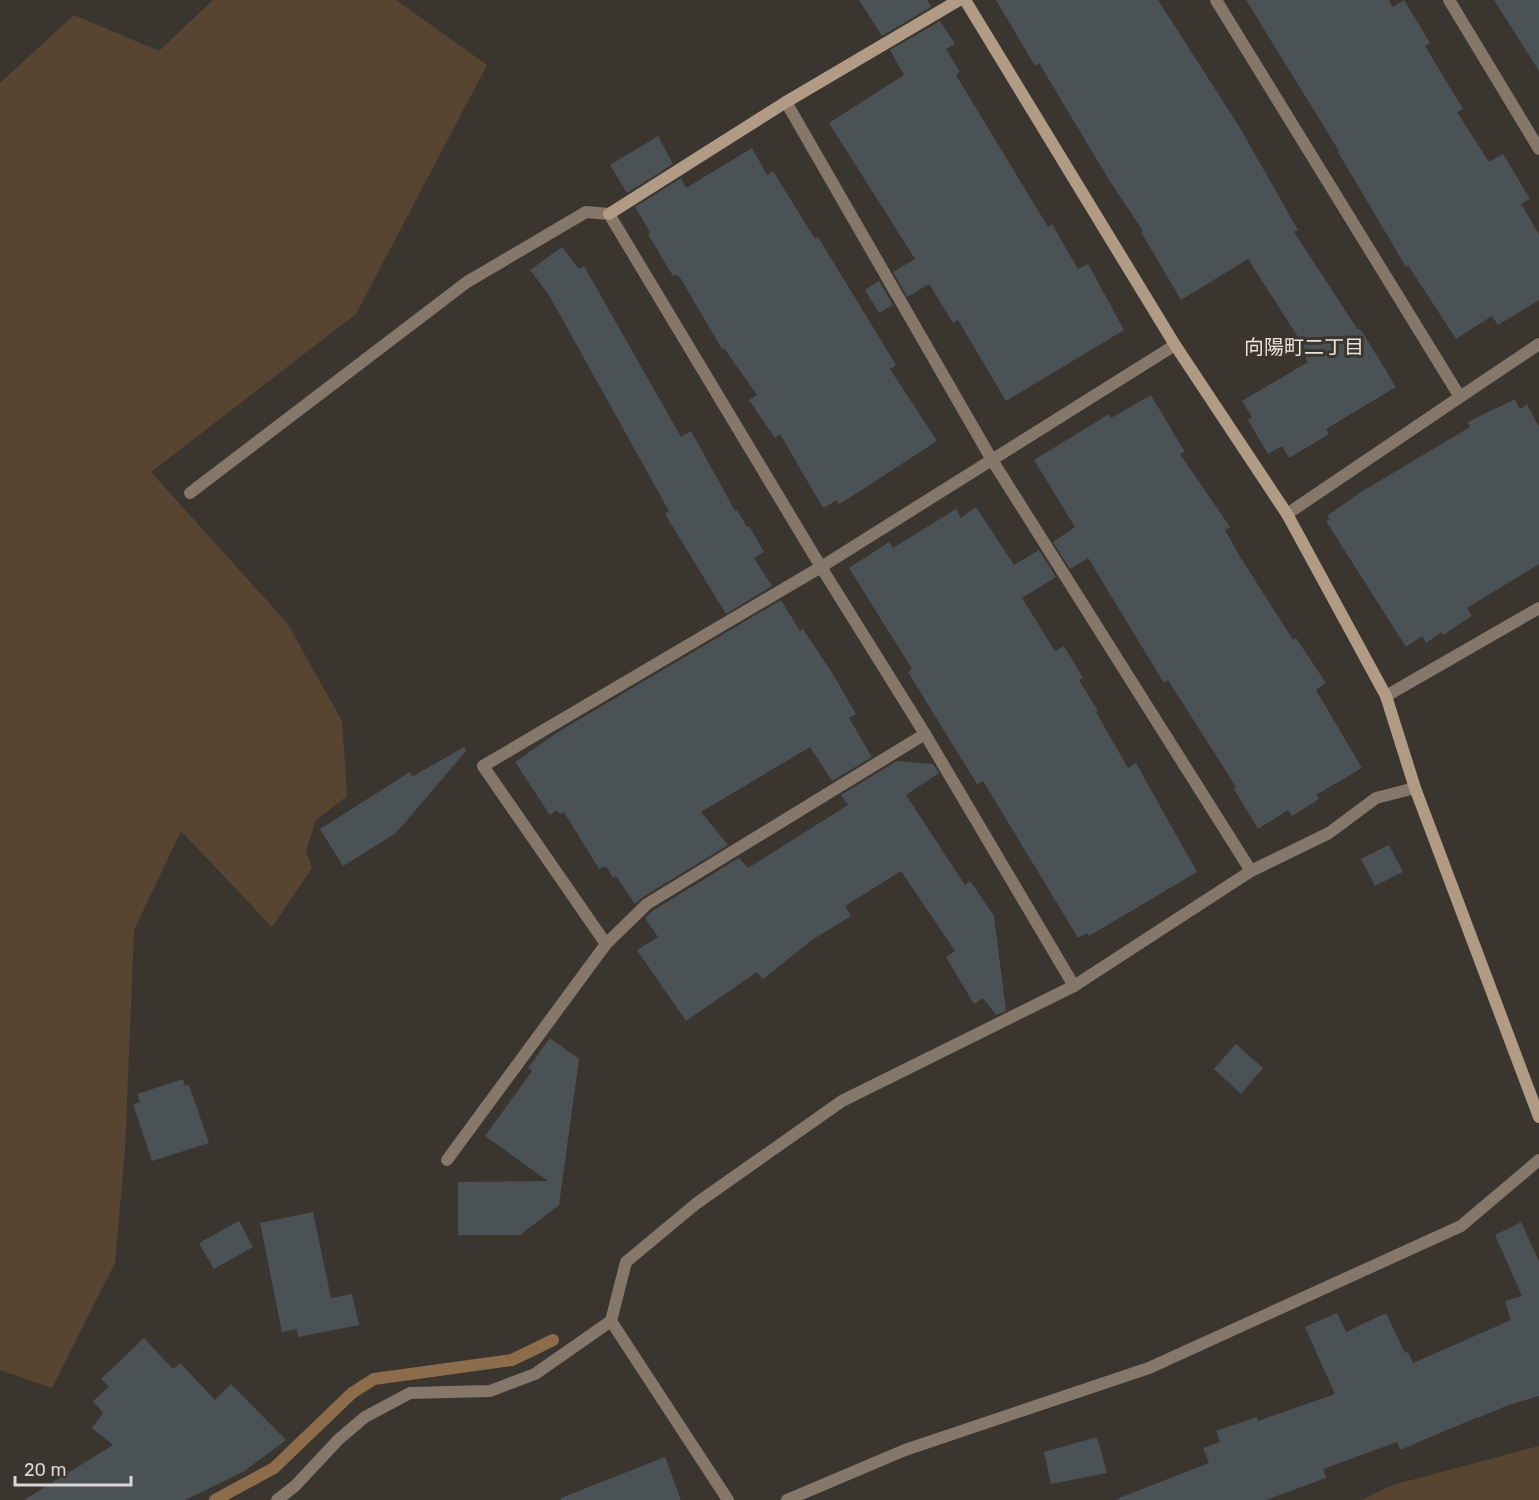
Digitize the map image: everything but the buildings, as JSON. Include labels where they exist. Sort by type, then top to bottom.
[{"type":"street","points":[[190,493],[467,282],[586,212],[609,214],[786,102],[959,0]]},
{"type":"street","points":[[965,0],[1175,345],[1287,514],[1386,696],[1415,788],[1539,1117]]},
{"type":"street","points":[[1216,0],[1460,396]]},
{"type":"street","points":[[1449,0],[1539,149]]},
{"type":"street","points":[[786,102],[992,459],[1251,871]]},
{"type":"street","points":[[609,214],[821,567],[925,734],[1074,986]]},
{"type":"street","points":[[1287,514],[1539,344]]},
{"type":"street","points":[[606,944],[483,766],[821,567],[1175,345]]},
{"type":"street","points":[[1386,696],[1539,608]]},
{"type":"street","points":[[447,1160],[606,944],[647,904],[925,734]]},
{"type":"street","points":[[277,1500],[295,1486],[339,1439],[365,1417],[410,1393],[490,1391],[534,1374],[611,1321],[626,1262],[697,1203],[842,1101],[1074,986],[1251,871],[1329,833],[1376,798],[1415,788]]},
{"type":"street","points":[[787,1500],[905,1450],[1149,1368],[1461,1226],[1539,1160]]},
{"type":"street","points":[[611,1321],[728,1500]]},
{"type":"shaded area","points":[[213,0],[396,0],[487,65],[356,314],[151,472],[287,623],[342,721],[347,796],[316,820],[306,851],[312,868],[272,927],[181,831],[134,930],[125,1150],[115,1263],[52,1388],[0,1370],[0,83],[74,15],[159,51]]},
{"type":"shaded area","points":[[1539,1446],[1539,1500],[1361,1500],[1393,1485]]},
{"type":"waterway","points":[[215,1500],[274,1468],[352,1393],[374,1379],[512,1360],[553,1340]]},
{"type":"district","name":"向陽町二丁目","points":[[1304,347]]}]
